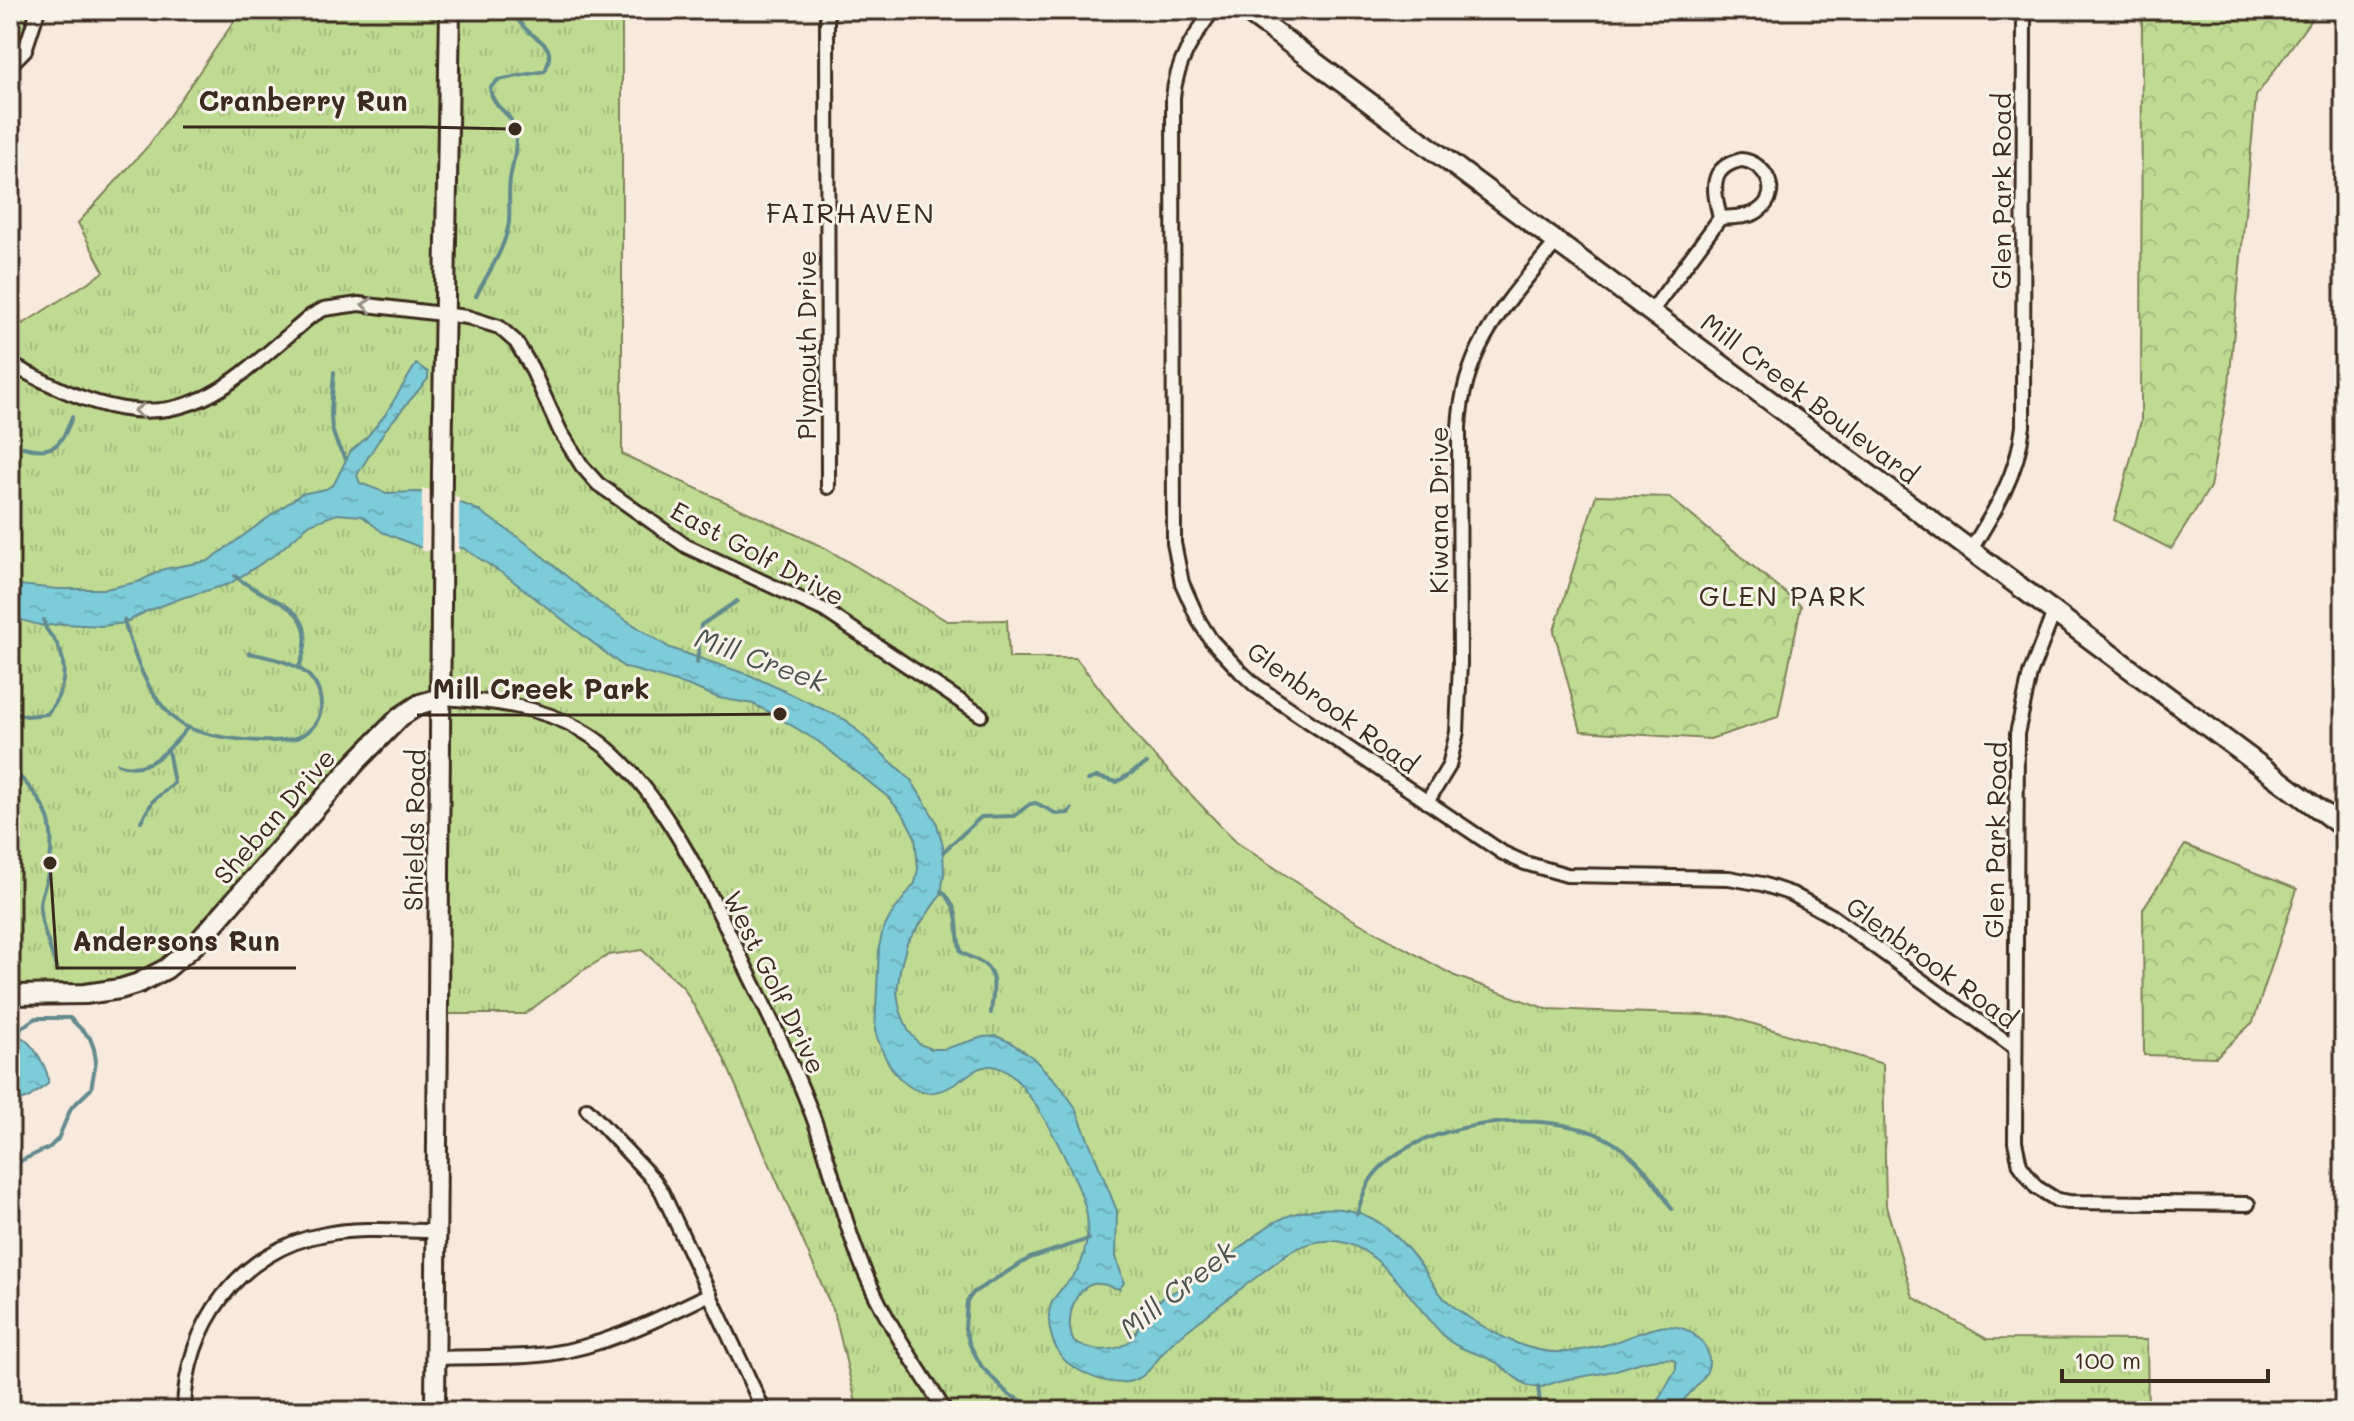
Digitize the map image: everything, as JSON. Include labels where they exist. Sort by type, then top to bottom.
[{"type":"street","points":[[10,65],[25,50],[38,10]]},
{"type":"street","name":"Shields Road","points":[[435,1411],[442,470],[450,10]]},
{"type":"street","name":"Plymouth Drive","points":[[827,10],[828,487]]},
{"type":"street","name":"Glenbrook Road","points":[[1213,10],[1186,49],[1178,67],[1173,98],[1173,526],[1182,583],[1199,621],[1224,655],[1241,672],[1503,853],[1548,871],[1587,877],[1729,878],[1792,894],[1832,916],[2014,1047]]},
{"type":"street","name":"Mill Creek Boulevard","points":[[1245,10],[2344,828]]},
{"type":"street","name":"Glen Park Road","points":[[1970,551],[2011,478],[2023,426],[2024,10]]},
{"type":"street","points":[[1651,312],[1720,218],[1751,215],[1764,206],[1770,187],[1769,177],[1759,165],[1741,160],[1731,162],[1718,174],[1714,191],[1720,218]]},
{"type":"street","name":"Kiwana Drive","points":[[1427,802],[1449,766],[1457,732],[1460,663],[1459,428],[1463,390],[1472,359],[1488,329],[1557,241]]},
{"type":"street","name":"East Golf Drive","points":[[10,364],[59,390],[100,405],[127,411],[158,411],[199,400],[217,391],[324,309],[359,304],[467,317],[499,327],[516,342],[560,431],[582,466],[598,484],[686,546],[824,610],[981,715]]},
{"type":"street","name":"Glen Park Road","points":[[2054,612],[2030,674],[2017,734],[2014,1047],[2017,1156],[2026,1176],[2044,1193],[2069,1202],[2248,1204]]},
{"type":"street","name":"Sheban Drive","points":[[10,995],[111,991],[139,983],[166,969],[198,942],[356,762],[400,717],[420,704],[441,698]]},
{"type":"street","name":"West Golf Drive","points":[[441,698],[506,704],[545,712],[584,731],[616,756],[647,792],[703,883],[787,1056],[810,1109],[852,1241],[872,1288],[945,1411]]},
{"type":"street","points":[[587,1109],[662,1192],[764,1411]]},
{"type":"street","points":[[184,1411],[186,1377],[198,1336],[222,1295],[259,1261],[293,1243],[326,1233],[437,1231]]},
{"type":"street","points":[[437,1358],[522,1357],[577,1348],[634,1330],[710,1294]]},
{"type":"green space","points":[[10,10],[38,10],[25,50],[10,65]]},
{"type":"green space","points":[[242,10],[622,10],[622,454],[825,548],[947,621],[1007,620],[1009,658],[1076,658],[1142,743],[1236,842],[1352,919],[1455,976],[1547,1009],[1728,1016],[1883,1064],[1886,1206],[1913,1297],[1987,1339],[2147,1340],[2148,1411],[858,1411],[835,1315],[722,1054],[683,987],[642,950],[609,955],[582,971],[525,1014],[439,1014],[441,699],[420,704],[198,942],[152,978],[10,995],[10,305],[23,324],[104,272],[78,223],[149,145]]},
{"type":"green space","points":[[2142,10],[2318,10],[2256,96],[2229,384],[2210,487],[2171,549],[2114,520],[2141,421]]},
{"type":"green space","points":[[1596,495],[1669,497],[1801,606],[1778,717],[1710,739],[1581,731],[1554,631]]},
{"type":"green space","points":[[2185,845],[2297,889],[2253,1022],[2216,1057],[2144,1055],[2143,909]]},
{"type":"water","points":[[416,364],[428,372],[428,379],[385,430],[357,475],[360,483],[386,493],[442,495],[478,510],[525,542],[598,602],[670,648],[752,676],[846,720],[911,780],[936,821],[943,846],[944,874],[941,894],[907,943],[900,970],[897,992],[908,1030],[919,1044],[932,1049],[996,1036],[1032,1057],[1061,1087],[1075,1107],[1117,1211],[1116,1257],[1124,1283],[1119,1289],[1093,1284],[1079,1293],[1070,1318],[1074,1342],[1100,1350],[1126,1344],[1134,1337],[1145,1313],[1155,1303],[1210,1272],[1264,1229],[1301,1212],[1340,1209],[1372,1218],[1385,1227],[1411,1252],[1441,1295],[1452,1305],[1512,1341],[1541,1350],[1568,1352],[1601,1346],[1654,1328],[1678,1327],[1700,1340],[1706,1350],[1709,1364],[1706,1374],[1676,1411],[1652,1411],[1676,1369],[1676,1362],[1672,1359],[1650,1360],[1542,1387],[1525,1384],[1495,1362],[1451,1342],[1379,1262],[1360,1249],[1339,1241],[1315,1242],[1288,1253],[1173,1342],[1141,1377],[1119,1383],[1094,1377],[1066,1362],[1054,1343],[1050,1328],[1051,1306],[1081,1263],[1088,1228],[1084,1204],[1072,1172],[1036,1107],[1009,1073],[992,1066],[982,1067],[939,1091],[913,1089],[894,1071],[880,1045],[875,1031],[879,947],[891,915],[915,883],[918,869],[915,837],[904,816],[889,798],[819,742],[753,704],[719,698],[687,685],[624,667],[508,577],[463,548],[419,547],[382,532],[362,516],[337,514],[310,524],[276,554],[229,584],[182,598],[125,623],[43,626],[10,617],[10,584],[58,589],[105,589],[138,582],[164,569],[208,561],[301,494],[326,489],[334,484],[350,452],[385,415]]},
{"type":"water","points":[[19,1036],[39,1057],[48,1084],[17,1102],[10,1100],[10,1044],[12,1038]]},
{"type":"pier","points":[[422,488],[459,497],[459,552],[421,551]]},
{"type":"waterway","points":[[476,296],[496,260],[507,231],[509,184],[516,147],[513,123],[494,101],[490,88],[498,80],[545,71],[549,55],[545,44],[522,25],[512,10]]},
{"type":"waterway","points":[[334,372],[332,427],[346,459]]},
{"type":"waterway","points":[[23,447],[42,450],[55,446],[72,417]]},
{"type":"waterway","points":[[235,576],[290,608],[299,618],[305,630],[305,646],[299,667]]},
{"type":"waterway","name":"Mill Creek","points":[[697,663],[701,625],[737,601]]},
{"type":"waterway","points":[[10,712],[27,716],[47,714],[58,698],[63,680],[63,661],[44,620]]},
{"type":"waterway","points":[[124,620],[137,661],[150,688],[178,722],[220,737],[277,741],[303,735],[320,715],[319,692],[314,681],[285,662],[249,653]]},
{"type":"waterway","points":[[118,764],[129,767],[149,763],[166,751],[188,727]]},
{"type":"waterway","points":[[141,821],[153,801],[174,783],[168,750]]},
{"type":"waterway","points":[[1088,780],[1097,777],[1117,782],[1147,763]]},
{"type":"waterway","points":[[10,771],[16,773],[37,796],[51,830],[51,858],[40,904],[44,930],[57,971]]},
{"type":"waterway","points":[[943,852],[981,817],[1014,816],[1036,803],[1057,814],[1068,813],[1071,809]]},
{"type":"waterway","points":[[942,891],[953,905],[961,952],[984,964],[992,974],[991,1013]]},
{"type":"waterway","points":[[10,1166],[50,1147],[58,1139],[71,1108],[91,1089],[96,1061],[90,1038],[70,1018],[36,1018],[21,1028],[19,1036]]},
{"type":"waterway","points":[[1357,1214],[1371,1179],[1394,1156],[1450,1131],[1484,1124],[1517,1122],[1580,1128],[1616,1144],[1643,1169],[1672,1209]]},
{"type":"waterway","points":[[1047,1411],[1009,1395],[982,1367],[965,1328],[967,1301],[974,1292],[1030,1258],[1089,1239]]},
{"type":"waterway","points":[[1538,1386],[1541,1411]]},
{"type":"place","name":"Cranberry Run","points":[[515,129]]},
{"type":"place","name":"Mill Creek Park","points":[[780,714]]},
{"type":"place","name":"Andersons Run","points":[[50,863]]},
{"type":"district","name":"FAIRHAVEN","points":[[851,212]]},
{"type":"district","name":"GLEN PARK","points":[[1783,595]]}]
